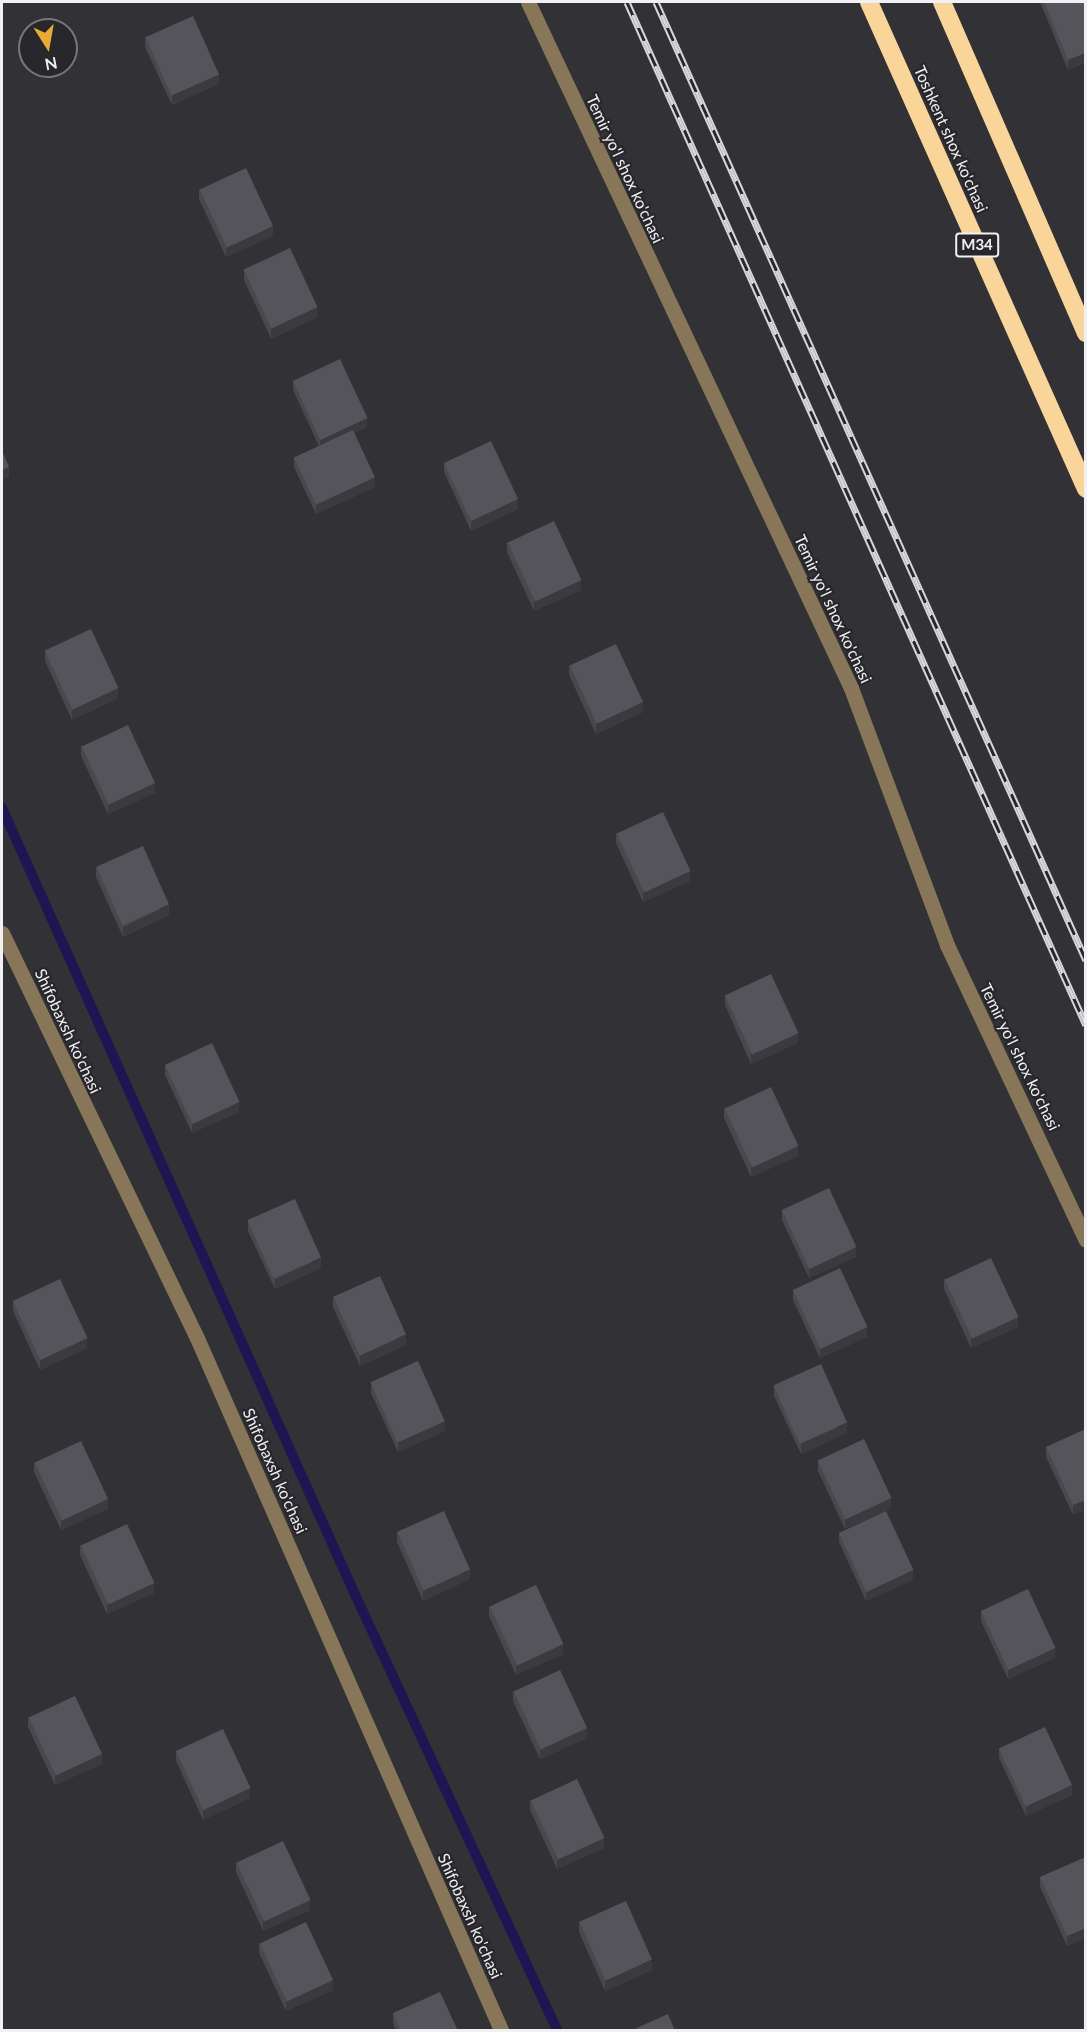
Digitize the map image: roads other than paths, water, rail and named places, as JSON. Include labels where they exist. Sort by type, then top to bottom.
[{"type":"highway","name":"Toshkent shox ko'chasi","points":[[869,2],[1086,489]]},
{"type":"highway","points":[[942,2],[1086,333]]},
{"type":"street","name":"Temir yo'l shox ko'chasi","points":[[528,2],[851,687],[946,945],[1086,1239]]},
{"type":"street","name":"Shifobaxsh ko'chasi","points":[[2,933],[197,1338],[501,2031]]},
{"type":"waterway","points":[[2,808],[352,1588],[557,2030]]},
{"type":"railway","points":[[627,2],[1086,1025]]},
{"type":"railway","points":[[656,2],[1086,960]]}]
